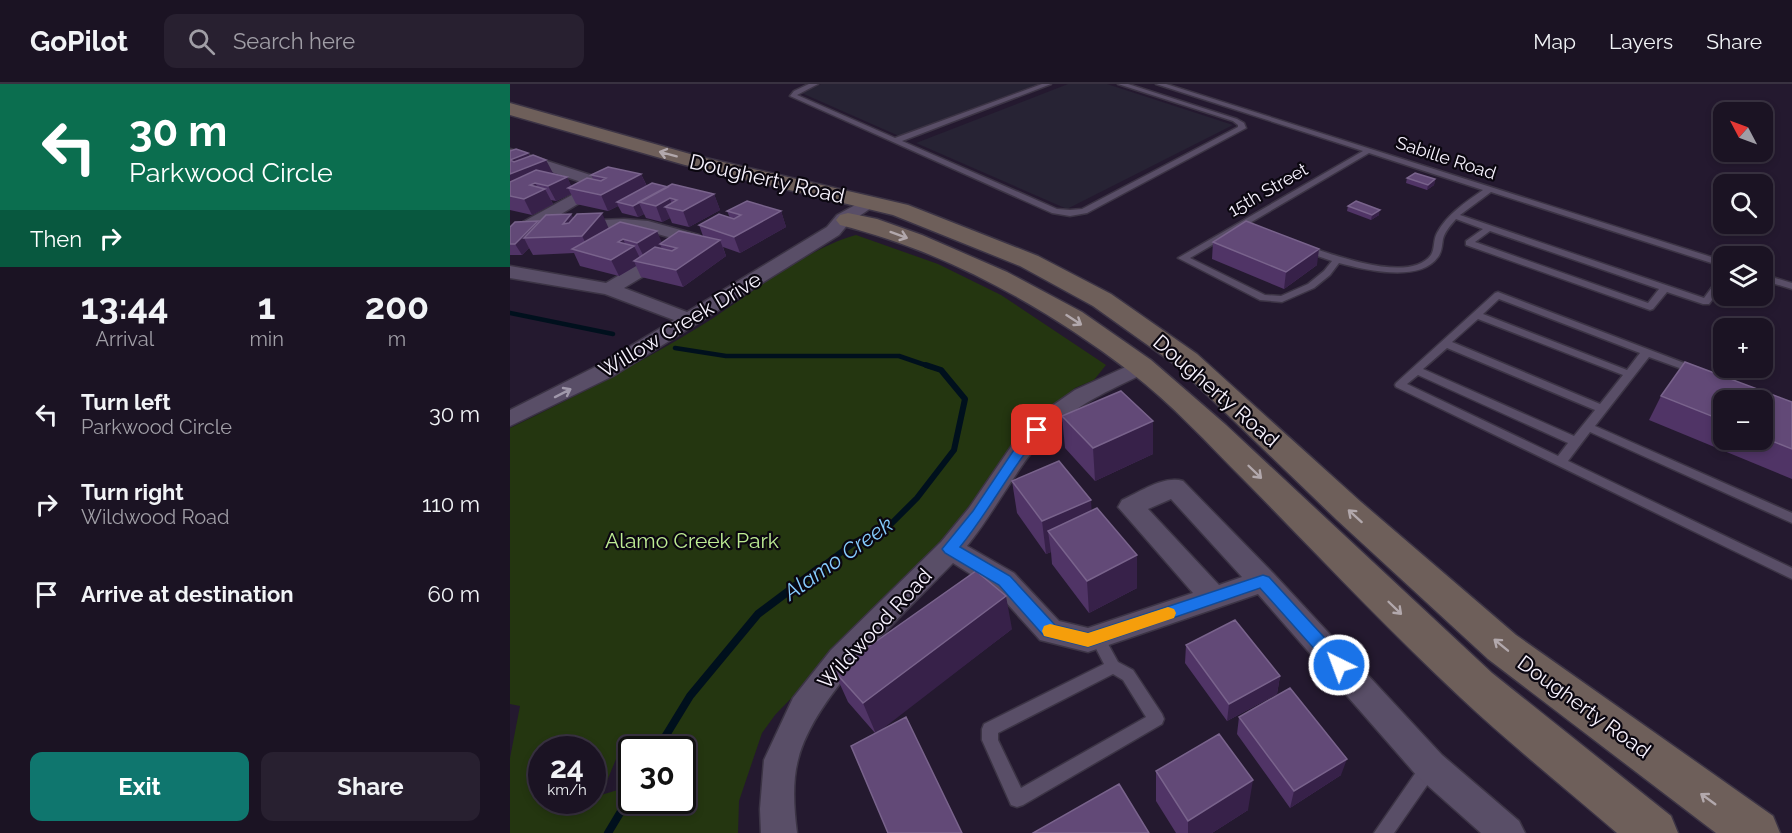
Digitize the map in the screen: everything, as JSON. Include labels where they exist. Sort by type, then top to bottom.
[{"type":"main road","name":"Dougherty Road","points":[[510,109],[855,211],[868,224],[914,240],[998,277],[1072,318],[1141,366],[1223,440],[1477,686],[1654,833]]},
{"type":"main road","name":"Dougherty Road","points":[[510,124],[662,170],[855,211],[900,210],[966,234],[1029,261],[1102,300],[1187,360],[1502,647],[1756,833]]},
{"type":"main road","points":[[1141,366],[1173,374],[1256,443],[1304,468]]},
{"type":"street","points":[[510,153],[603,184],[518,227]]},
{"type":"street","name":"Willow Creek Drive","points":[[510,419],[605,371],[817,227],[855,211]]},
{"type":"street","points":[[518,227],[624,224],[648,226],[693,239]]},
{"type":"street","points":[[609,289],[710,230]]},
{"type":"street","points":[[510,272],[609,289],[683,316]]},
{"type":"street","name":"Willow Creek Drive","points":[[510,403],[683,316]]},
{"type":"street","name":"Wildwood Road","points":[[779,833],[777,809],[781,760],[804,708],[842,659],[950,549],[978,515],[1027,441],[1047,420],[1083,395],[1141,366]]},
{"type":"street","points":[[1214,598],[1131,507],[1174,487],[1263,581],[1430,766],[1505,832]]},
{"type":"street","points":[[950,549],[1004,581],[1050,631],[1088,640],[1263,581]]},
{"type":"lane","points":[[816,84],[796,92],[793,96],[1055,211],[1070,213],[1084,211],[1242,128],[1242,124],[1235,120],[1121,84]]},
{"type":"lane","points":[[895,141],[1048,84]]},
{"type":"lane","name":"Sabille Road","points":[[1159,84],[1178,87],[1713,260]]},
{"type":"lane","points":[[1159,96],[1178,87]]},
{"type":"lane","name":"15th Street","points":[[1336,261],[1327,273],[1311,286],[1282,298],[1263,298],[1183,258],[1370,150]]},
{"type":"lane","points":[[1294,244],[1336,261],[1401,272],[1425,264],[1434,257],[1440,236],[1454,216],[1490,189]]},
{"type":"lane","points":[[1454,216],[1706,302],[1713,292]]},
{"type":"lane","points":[[1242,224],[1252,228]]},
{"type":"lane","points":[[1489,228],[1469,243],[1650,307],[1665,288]]},
{"type":"lane","points":[[1773,280],[1792,286]]},
{"type":"lane","points":[[1712,377],[1498,295],[1400,385],[1792,574]]},
{"type":"lane","points":[[1477,315],[1629,374]]},
{"type":"lane","points":[[1445,343],[1602,409]]},
{"type":"lane","points":[[1560,462],[1647,352]]},
{"type":"lane","points":[[1416,370],[1576,442]]},
{"type":"lane","points":[[1588,427],[1792,518]]},
{"type":"lane","points":[[1097,637],[1113,668],[1128,675],[1156,719],[1017,799],[990,740],[990,729],[1113,668]]},
{"type":"lane","points":[[1383,833],[1430,766]]},
{"type":"shaded area","points":[[821,84],[1039,84],[899,136],[797,91]]},
{"type":"shaded area","points":[[1068,84],[1107,84],[1233,125],[1067,209],[916,143]]},
{"type":"green space","name":"Alamo Creek Park","points":[[856,235],[938,264],[1001,295],[1106,365],[1094,380],[1075,388],[1023,433],[944,540],[775,715],[762,733],[739,801],[738,833],[510,833],[510,758],[520,706],[510,704],[510,428],[653,354],[816,251]]},
{"type":"building","points":[[516,149],[528,153],[510,160],[510,151]]},
{"type":"building","points":[[533,155],[546,160],[510,174],[510,160],[514,162]]},
{"type":"building","points":[[608,167],[641,174],[601,195],[568,188],[587,178],[601,181],[606,178],[591,175]]},
{"type":"building","points":[[536,170],[567,177],[548,186],[535,183],[530,185],[545,189],[524,199],[510,196],[510,182]]},
{"type":"building","points":[[1415,173],[1435,179],[1428,185],[1407,178]]},
{"type":"building","points":[[652,183],[668,187],[633,206],[617,202]]},
{"type":"building","points":[[672,184],[714,194],[683,211],[665,207],[677,200],[670,198],[656,206],[639,202]]},
{"type":"building","points":[[747,201],[781,211],[734,237],[699,225],[719,214],[734,219],[741,215],[727,211]]},
{"type":"building","points":[[1356,201],[1380,210],[1372,215],[1348,206]]},
{"type":"building","points":[[602,213],[582,236],[524,238],[546,215],[571,214],[563,224],[569,223],[577,214]]},
{"type":"building","points":[[538,221],[515,244],[510,244],[510,227],[515,222]]},
{"type":"building","points":[[1246,221],[1319,249],[1286,272],[1213,242]]},
{"type":"building","points":[[620,222],[657,231],[637,243],[623,239],[618,242],[634,246],[611,260],[572,249]]},
{"type":"building","points":[[679,231],[720,240],[676,270],[634,261],[655,247],[672,251],[677,248],[660,244]]},
{"type":"building","points":[[1685,362],[1713,372],[1713,378],[1728,378],[1760,390],[1713,390],[1713,417],[1661,396]]},
{"type":"building","points":[[1121,391],[1153,421],[1093,448],[1062,416]]},
{"type":"building","points":[[1773,395],[1792,402],[1792,449],[1773,441]]},
{"type":"building","points":[[1059,461],[1091,500],[1042,521],[1012,481]]},
{"type":"building","points":[[1097,508],[1137,555],[1087,581],[1048,531]]},
{"type":"building","points":[[976,571],[1006,596],[863,703],[834,671]]},
{"type":"building","points":[[1235,620],[1280,676],[1229,704],[1186,645]]},
{"type":"building","points":[[1290,688],[1347,759],[1294,791],[1239,717]]},
{"type":"building","points":[[906,717],[962,833],[888,833],[851,746]]},
{"type":"building","points":[[1219,734],[1253,780],[1188,821],[1156,771]]},
{"type":"building","points":[[1119,784],[1149,833],[1033,833]]},
{"type":"waterway","name":"Alamo Creek","points":[[510,313],[613,334]]},
{"type":"waterway","name":"Alamo Creek","points":[[675,348],[726,356],[899,356],[931,367]]},
{"type":"waterway","name":"Alamo Creek","points":[[816,571],[855,542],[887,528],[917,498],[954,450],[965,399],[941,370],[926,365]]},
{"type":"waterway","name":"Alamo Creek","points":[[666,736],[690,696],[758,614],[818,569]]},
{"type":"waterway","name":"Alamo Creek","points":[[608,833],[619,814]]},
{"type":"slow traffic","points":[[1050,631],[1088,640],[1168,613]]},
{"type":"route","points":[[1037,430],[1027,441],[978,515],[950,549],[1004,581],[1050,631],[1088,640],[1263,581],[1339,665]]}]
